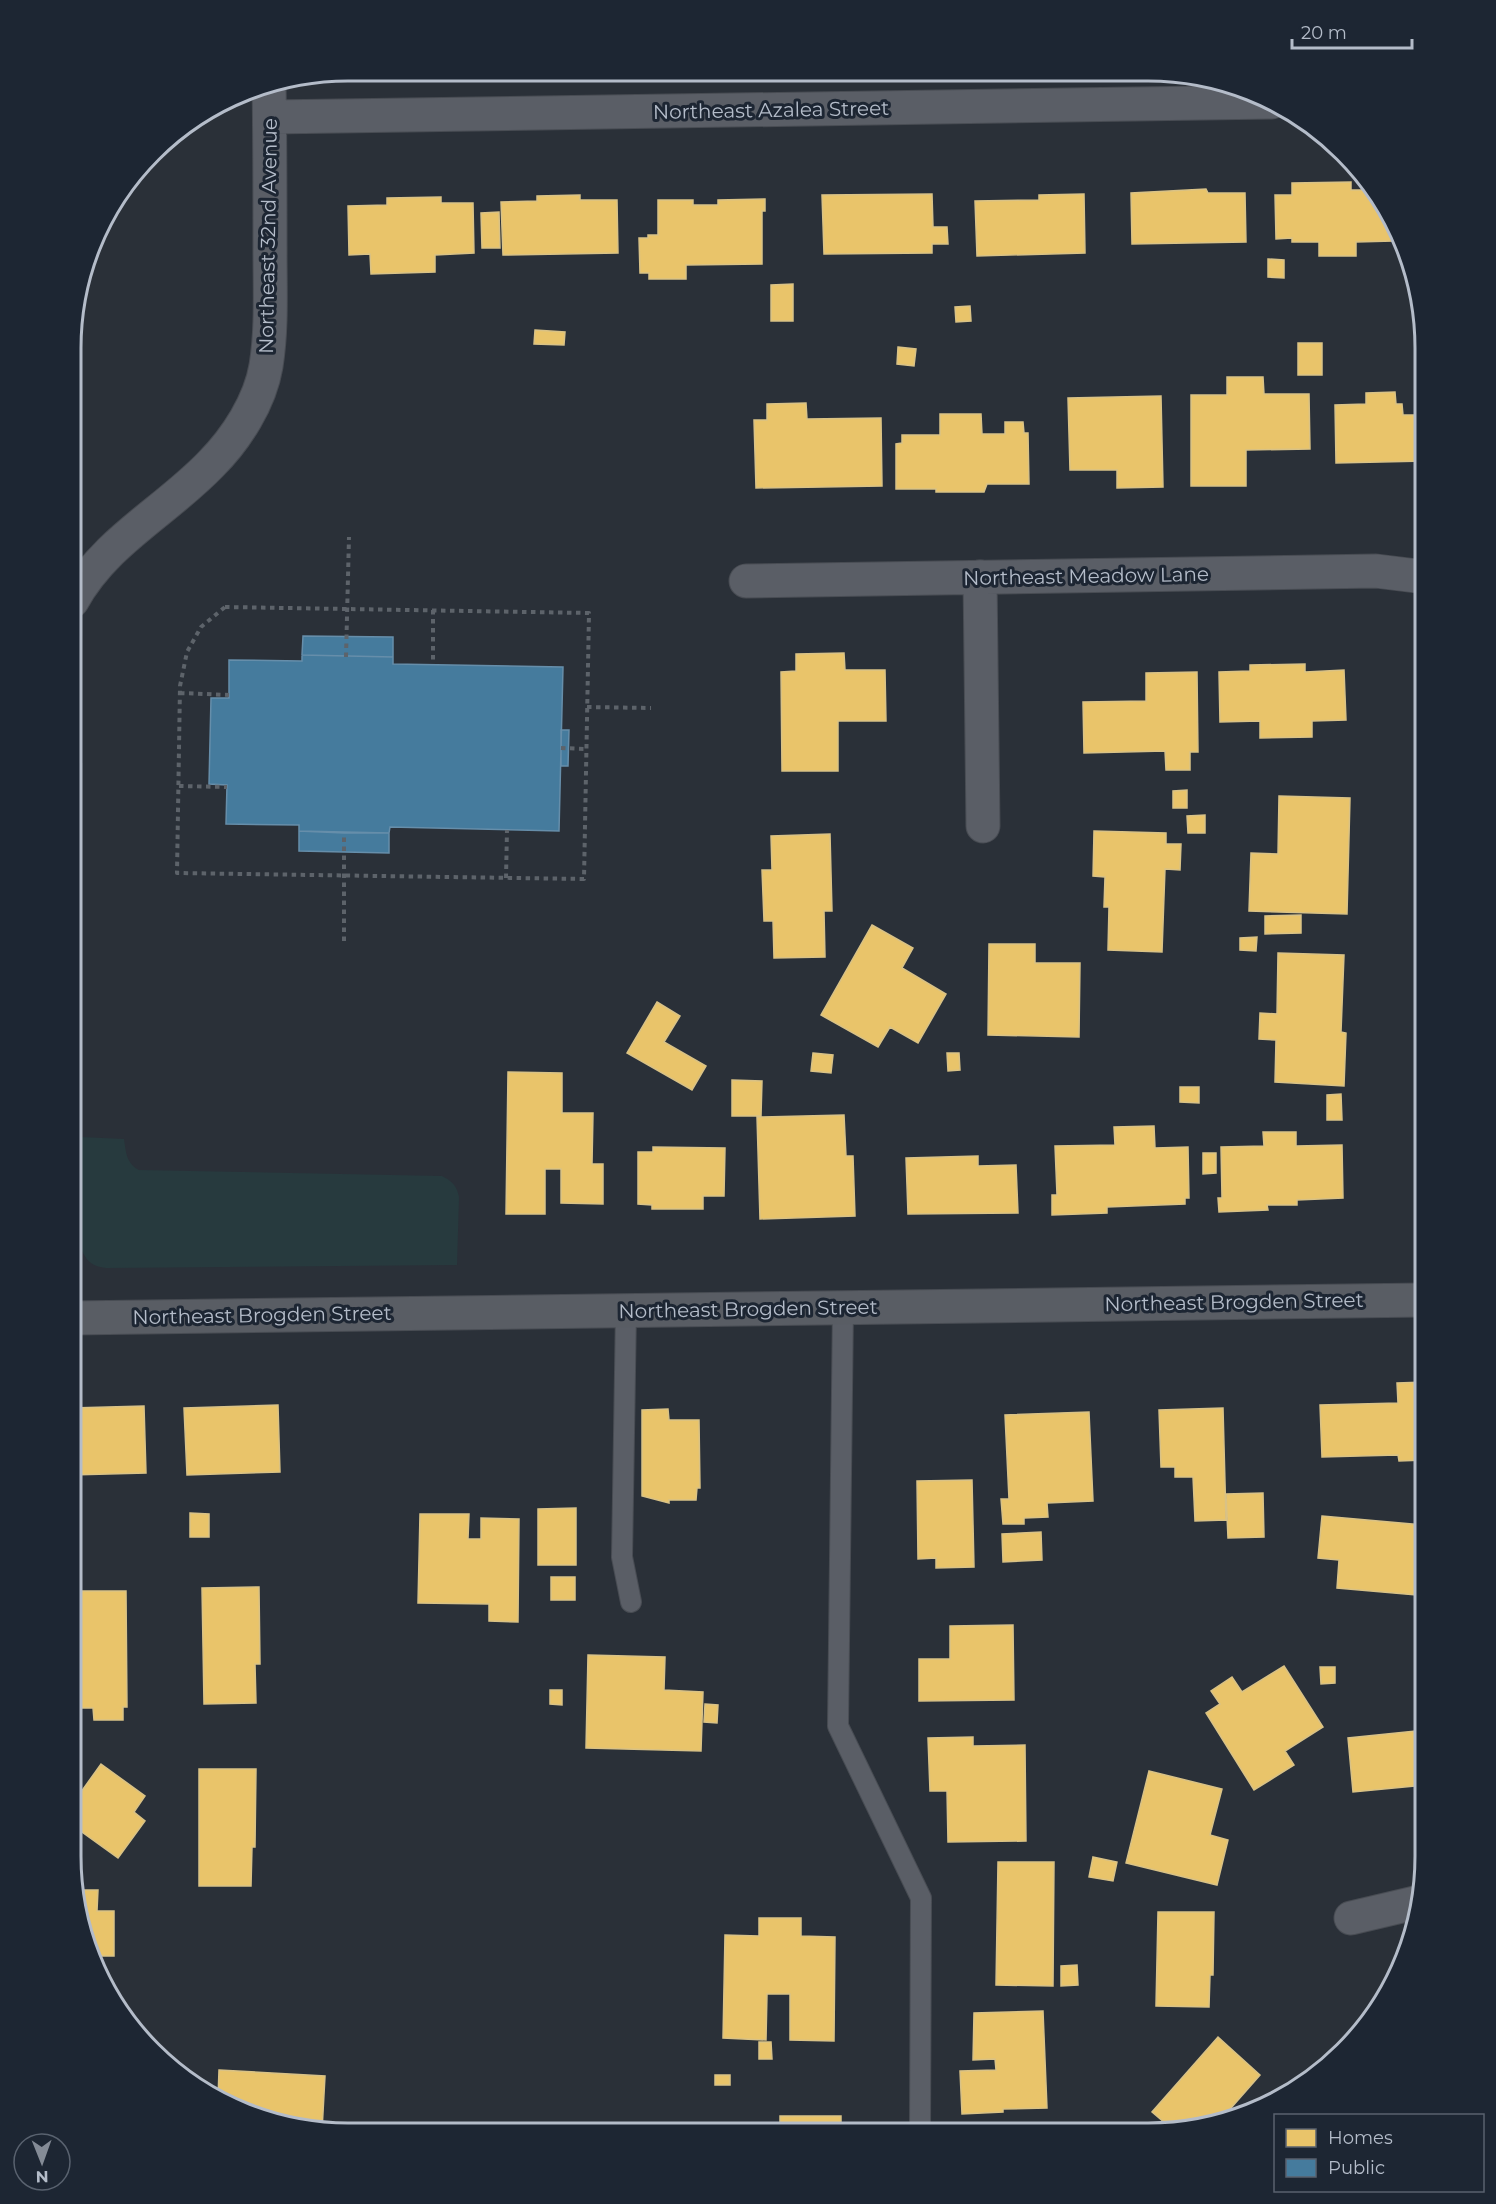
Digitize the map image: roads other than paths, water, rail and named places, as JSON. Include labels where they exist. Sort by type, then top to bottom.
[{"type":"street","name":"Northeast 32nd Avenue","points":[[81,586],[112,547],[196,480],[222,453],[254,404],[266,368],[270,322],[269,93]]},
{"type":"street","name":"Northeast Azalea Street","points":[[270,117],[1253,102]]},
{"type":"street","name":"Northeast Meadow Lane","points":[[746,581],[1376,571],[1415,577]]},
{"type":"street","points":[[980,577],[983,826]]},
{"type":"street","name":"Northeast Brogden Street","points":[[81,1318],[1415,1300]]},
{"type":"street","points":[[1351,1918],[1411,1904]]},
{"type":"lane","points":[[843,1307],[838,1726],[921,1898],[920,2123]]},
{"type":"lane","points":[[626,1310],[622,1557],[631,1602]]}]
